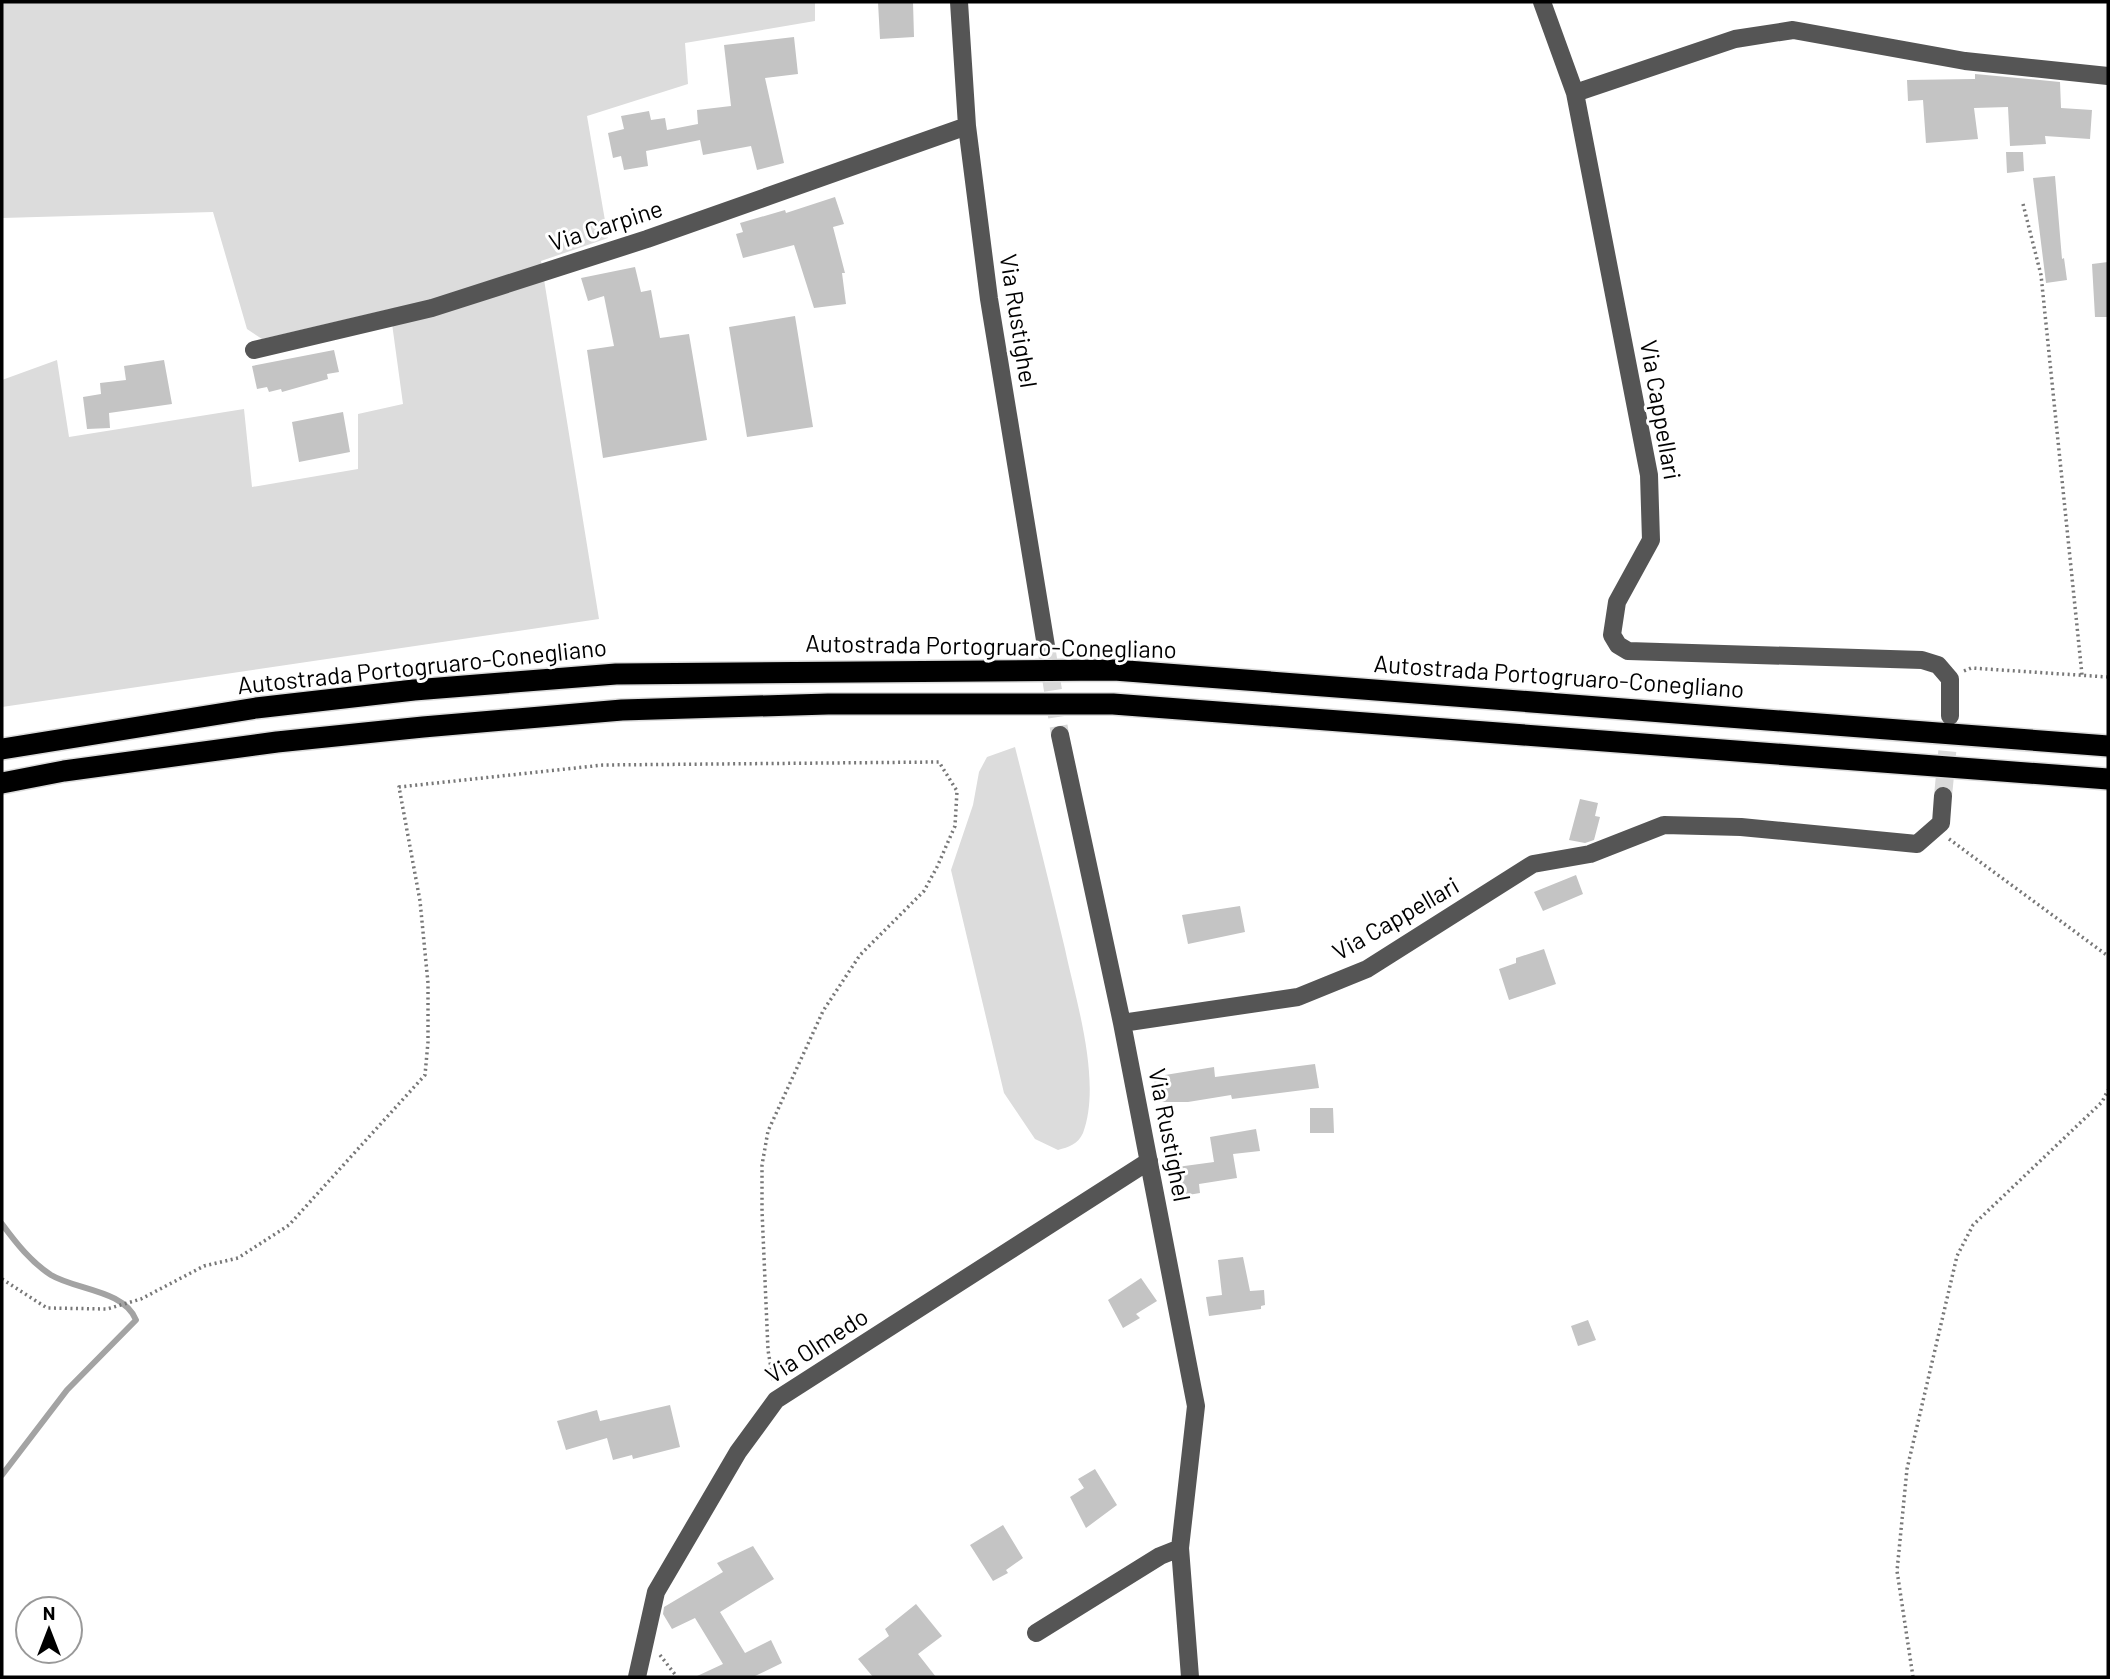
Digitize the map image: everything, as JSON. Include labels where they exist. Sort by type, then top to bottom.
[{"type":"highway","name":"Autostrada Portogruaro-Conegliano","points":[[2,749],[256,708],[414,691],[617,674],[1114,670],[2108,746]]},
{"type":"highway","points":[[2,783],[64,771],[251,746],[423,727],[622,710],[828,704],[1113,704],[2108,779]]},
{"type":"street","name":"Via Rustighel","points":[[960,2],[967,126],[989,299],[1046,646]]},
{"type":"street","name":"Via Cappellari","points":[[1542,2],[1575,93],[1649,475],[1651,540],[1617,602],[1612,635],[1618,645],[1628,650],[1707,655],[1922,660],[1938,665],[1950,679]]},
{"type":"street","points":[[1575,93],[1735,39],[1793,30],[1965,61],[2108,76]]},
{"type":"street","name":"Via Carpine","points":[[254,349],[432,308],[647,239],[967,126]]},
{"type":"street","points":[[1950,679],[1950,716]]},
{"type":"street","name":"Via Rustighel","points":[[1060,735],[1122,1023],[1196,1406],[1180,1548],[1190,1677]]},
{"type":"street","points":[[1935,829],[1941,823],[1943,796]]},
{"type":"street","name":"Via Cappellari","points":[[1122,1023],[1298,998],[1367,969],[1533,864],[1590,855],[1664,825],[1741,827],[1917,844],[1935,829]]},
{"type":"street","name":"Via Olmedo","points":[[637,1677],[656,1592],[738,1452],[776,1400],[1149,1161]]},
{"type":"street","points":[[1036,1633],[1160,1556],[1180,1548]]},
{"type":"path","points":[[2023,204],[2041,275],[2082,675]]},
{"type":"path","points":[[1950,679],[1970,668],[2108,677]]},
{"type":"path","points":[[2,1279],[47,1308],[107,1309],[141,1299],[204,1266],[238,1258],[289,1224],[425,1075],[428,1042],[424,942],[420,901],[399,787],[603,765],[939,762],[957,791],[955,826],[937,867],[924,891],[860,955],[823,1011],[768,1131],[762,1165],[762,1211],[768,1350],[776,1400]]},
{"type":"path","points":[[1935,829],[2108,956]]},
{"type":"path","points":[[1913,1677],[1897,1571],[1906,1482],[1957,1256],[1973,1225],[2102,1102],[2108,1090]]},
{"type":"shaded area","points":[[2,2],[815,2],[815,21],[685,43],[688,84],[587,116],[608,238],[541,261],[599,619],[2,707],[2,380],[57,360],[69,437],[244,409],[252,487],[358,469],[358,414],[403,404],[390,309],[262,339],[247,329],[213,212],[2,218]]},
{"type":"shaded area","points":[[1015,747],[1053,898],[1089,1066],[1088,1113],[1083,1133],[1079,1140],[1058,1150],[1035,1139],[1004,1093],[951,870],[973,805],[979,772],[987,757]]},
{"type":"building","points":[[878,2],[913,2],[914,37],[880,39]]},
{"type":"building","points":[[794,37],[798,74],[765,78],[784,163],[757,170],[751,146],[703,155],[700,140],[646,151],[648,166],[624,170],[621,156],[613,158],[608,133],[624,129],[621,116],[649,111],[651,120],[665,118],[667,130],[698,124],[697,110],[731,106],[724,45]]},
{"type":"building","points":[[1975,74],[2060,82],[2061,108],[2092,110],[2090,139],[2045,136],[2046,144],[2010,146],[2008,107],[1974,108],[1978,139],[1926,143],[1923,100],[1908,101],[1907,80],[1975,79]]},
{"type":"building","points":[[2006,152],[2023,152],[2024,171],[2007,173]]},
{"type":"building","points":[[2055,176],[2062,259],[2064,258],[2067,280],[2046,283],[2033,178]]},
{"type":"building","points":[[835,197],[844,224],[833,227],[845,273],[842,273],[846,304],[814,308],[794,245],[743,258],[736,234],[743,232],[740,223],[785,210],[786,213]]},
{"type":"building","points":[[2108,262],[2108,317],[2095,317],[2092,264]]},
{"type":"building","points":[[635,267],[641,292],[651,290],[660,338],[689,334],[707,440],[603,458],[587,350],[614,346],[604,296],[588,301],[581,278]]},
{"type":"building","points":[[795,316],[813,427],[747,437],[729,327]]},
{"type":"building","points":[[334,350],[339,372],[327,374],[328,379],[282,392],[281,389],[269,392],[267,387],[257,389],[252,366]]},
{"type":"building","points":[[164,360],[172,404],[109,413],[110,428],[87,429],[83,397],[101,394],[100,383],[126,380],[124,366]]},
{"type":"building","points":[[343,412],[350,452],[299,462],[292,422]]},
{"type":"building","points":[[1580,799],[1598,803],[1595,816],[1600,817],[1594,840],[1585,843],[1569,840]]},
{"type":"building","points":[[1576,875],[1583,894],[1543,911],[1534,892]]},
{"type":"building","points":[[1240,906],[1245,932],[1188,944],[1182,915]]},
{"type":"building","points":[[1544,949],[1556,984],[1509,1000],[1499,969],[1516,963],[1516,958]]},
{"type":"building","points":[[1315,1064],[1319,1088],[1232,1099],[1231,1095],[1188,1102],[1157,1102],[1154,1079],[1165,1075],[1214,1067],[1215,1077]]},
{"type":"building","points":[[1310,1108],[1333,1108],[1334,1133],[1310,1133]]},
{"type":"building","points":[[1256,1129],[1260,1151],[1233,1154],[1237,1178],[1199,1184],[1200,1193],[1182,1196],[1177,1167],[1214,1162],[1210,1137]]},
{"type":"building","points":[[1243,1257],[1250,1291],[1264,1290],[1265,1305],[1261,1306],[1261,1309],[1209,1316],[1206,1297],[1222,1295],[1218,1260]]},
{"type":"building","points":[[1141,1278],[1157,1301],[1136,1314],[1140,1318],[1123,1328],[1108,1300]]},
{"type":"building","points":[[1588,1320],[1596,1340],[1578,1346],[1571,1326]]},
{"type":"building","points":[[670,1405],[680,1447],[633,1459],[632,1455],[613,1460],[607,1438],[566,1450],[557,1421],[597,1410],[600,1421]]},
{"type":"building","points":[[1095,1469],[1117,1505],[1086,1528],[1070,1497],[1084,1488],[1078,1479]]},
{"type":"building","points":[[1003,1525],[1023,1558],[1006,1570],[1008,1573],[993,1581],[970,1545]]},
{"type":"building","points":[[753,1546],[774,1579],[720,1612],[745,1653],[771,1640],[782,1663],[753,1677],[695,1677],[723,1664],[695,1618],[672,1629],[663,1614],[664,1607],[723,1572],[717,1563]]},
{"type":"building","points":[[916,1604],[942,1636],[918,1654],[936,1677],[873,1677],[858,1659],[889,1636],[885,1629]]},
{"type":"waterway","points":[[2,1224],[24,1252],[44,1270],[61,1280],[121,1302],[136,1320],[67,1390],[2,1475]]},
{"type":"tunnel","points":[[1046,646],[1060,735]]},
{"type":"tunnel","points":[[1943,796],[1950,723]]}]
